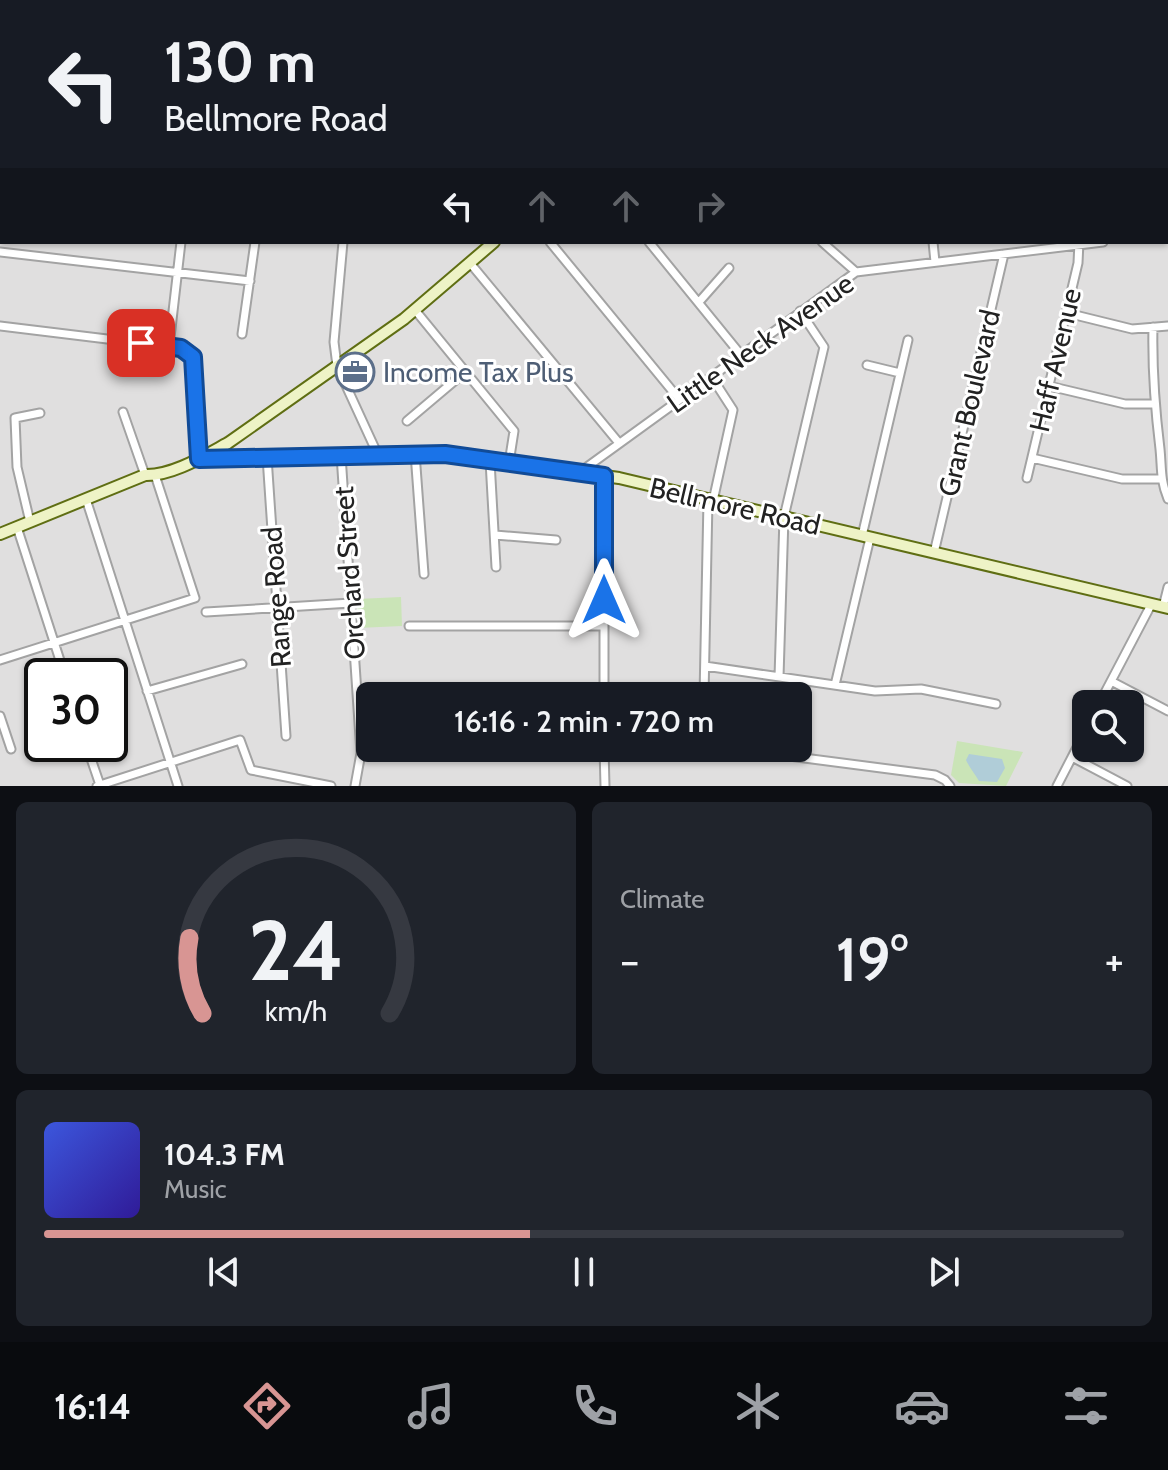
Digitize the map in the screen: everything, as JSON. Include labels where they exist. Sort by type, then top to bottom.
[{"type":"main road","points":[[0,534],[86,499],[199,459],[228,443],[415,310],[492,244]]},
{"type":"main road","name":"Bellmore Road","points":[[199,459],[445,454],[604,476],[1166,608]]},
{"type":"street","points":[[169,346],[181,244]]},
{"type":"street","points":[[242,334],[255,244]]},
{"type":"street","points":[[343,244],[334,342],[337,366],[377,453]]},
{"type":"street","points":[[552,244],[679,399]]},
{"type":"street","points":[[651,244],[741,355]]},
{"type":"street","points":[[824,244],[856,272]]},
{"type":"street","points":[[933,244],[935,262]]},
{"type":"street","name":"Little Neck Avenue","points":[[578,473],[856,272],[1073,244]]},
{"type":"street","name":"Haff Avenue","points":[[1027,478],[1067,313],[1080,244]]},
{"type":"street","points":[[0,252],[250,281]]},
{"type":"street","name":"Grant Boulevard","points":[[934,553],[1004,254]]},
{"type":"street","points":[[470,263],[619,443]]},
{"type":"street","points":[[699,302],[729,268]]},
{"type":"street","points":[[415,310],[514,431],[509,463]]},
{"type":"street","points":[[779,677],[784,517],[824,347],[800,311]]},
{"type":"street","points":[[1067,313],[1126,328],[1168,326]]},
{"type":"street","points":[[0,326],[169,346],[190,353],[195,363],[199,459]]},
{"type":"street","points":[[1153,327],[1155,404],[1164,457],[1160,479],[1168,499]]},
{"type":"street","points":[[835,685],[908,340]]},
{"type":"street","points":[[867,365],[900,373]]},
{"type":"street","points":[[407,421],[465,372]]},
{"type":"street","points":[[704,682],[710,500],[733,410],[711,376]]},
{"type":"street","points":[[1049,386],[1125,404],[1155,404]]},
{"type":"street","points":[[0,660],[195,598],[150,475],[123,412]]},
{"type":"street","points":[[30,522],[17,467],[15,418],[40,413]]},
{"type":"street","points":[[415,453],[424,574]]},
{"type":"street","name":"Orchard Street","points":[[341,455],[361,753],[355,786]]},
{"type":"street","name":"Range Road","points":[[267,457],[286,736]]},
{"type":"street","points":[[1032,458],[1122,479],[1160,479]]},
{"type":"street","points":[[490,461],[496,567]]},
{"type":"street","points":[[604,476],[604,682]]},
{"type":"street","points":[[86,499],[178,786]]},
{"type":"street","points":[[17,527],[59,658]]},
{"type":"street","points":[[495,535],[556,540]]},
{"type":"street","points":[[1166,608],[1168,587]]},
{"type":"street","points":[[206,612],[351,603]]},
{"type":"street","points":[[1106,690],[1151,605]]},
{"type":"street","points":[[409,626],[604,626]]},
{"type":"street","points":[[147,691],[242,664]]},
{"type":"street","points":[[705,666],[875,691],[921,689],[996,704]]},
{"type":"street","points":[[1111,681],[1168,711]]},
{"type":"street","points":[[0,716],[11,749]]},
{"type":"street","points":[[91,762],[98,786],[240,740],[251,770],[331,786]]},
{"type":"street","points":[[1057,786],[1072,757]]},
{"type":"street","points":[[812,759],[935,775],[950,786]]},
{"type":"street","points":[[604,762],[605,786]]},
{"type":"street","points":[[1081,762],[1127,786]]},
{"type":"shaded area","points":[[0,244],[1168,244],[1168,786],[0,786]]},
{"type":"green space","points":[[401,597],[402,626],[358,628],[357,599]]},
{"type":"green space","points":[[957,741],[1023,752],[1006,786],[959,783],[951,775]]},
{"type":"water","points":[[969,754],[1002,759],[1005,768],[997,782],[979,781],[966,760]]},
{"type":"place","name":"Income Tax Plus","points":[[355,372]]},
{"type":"route","points":[[141,343],[181,348],[193,357],[199,459],[445,454],[604,476],[604,600]]}]
